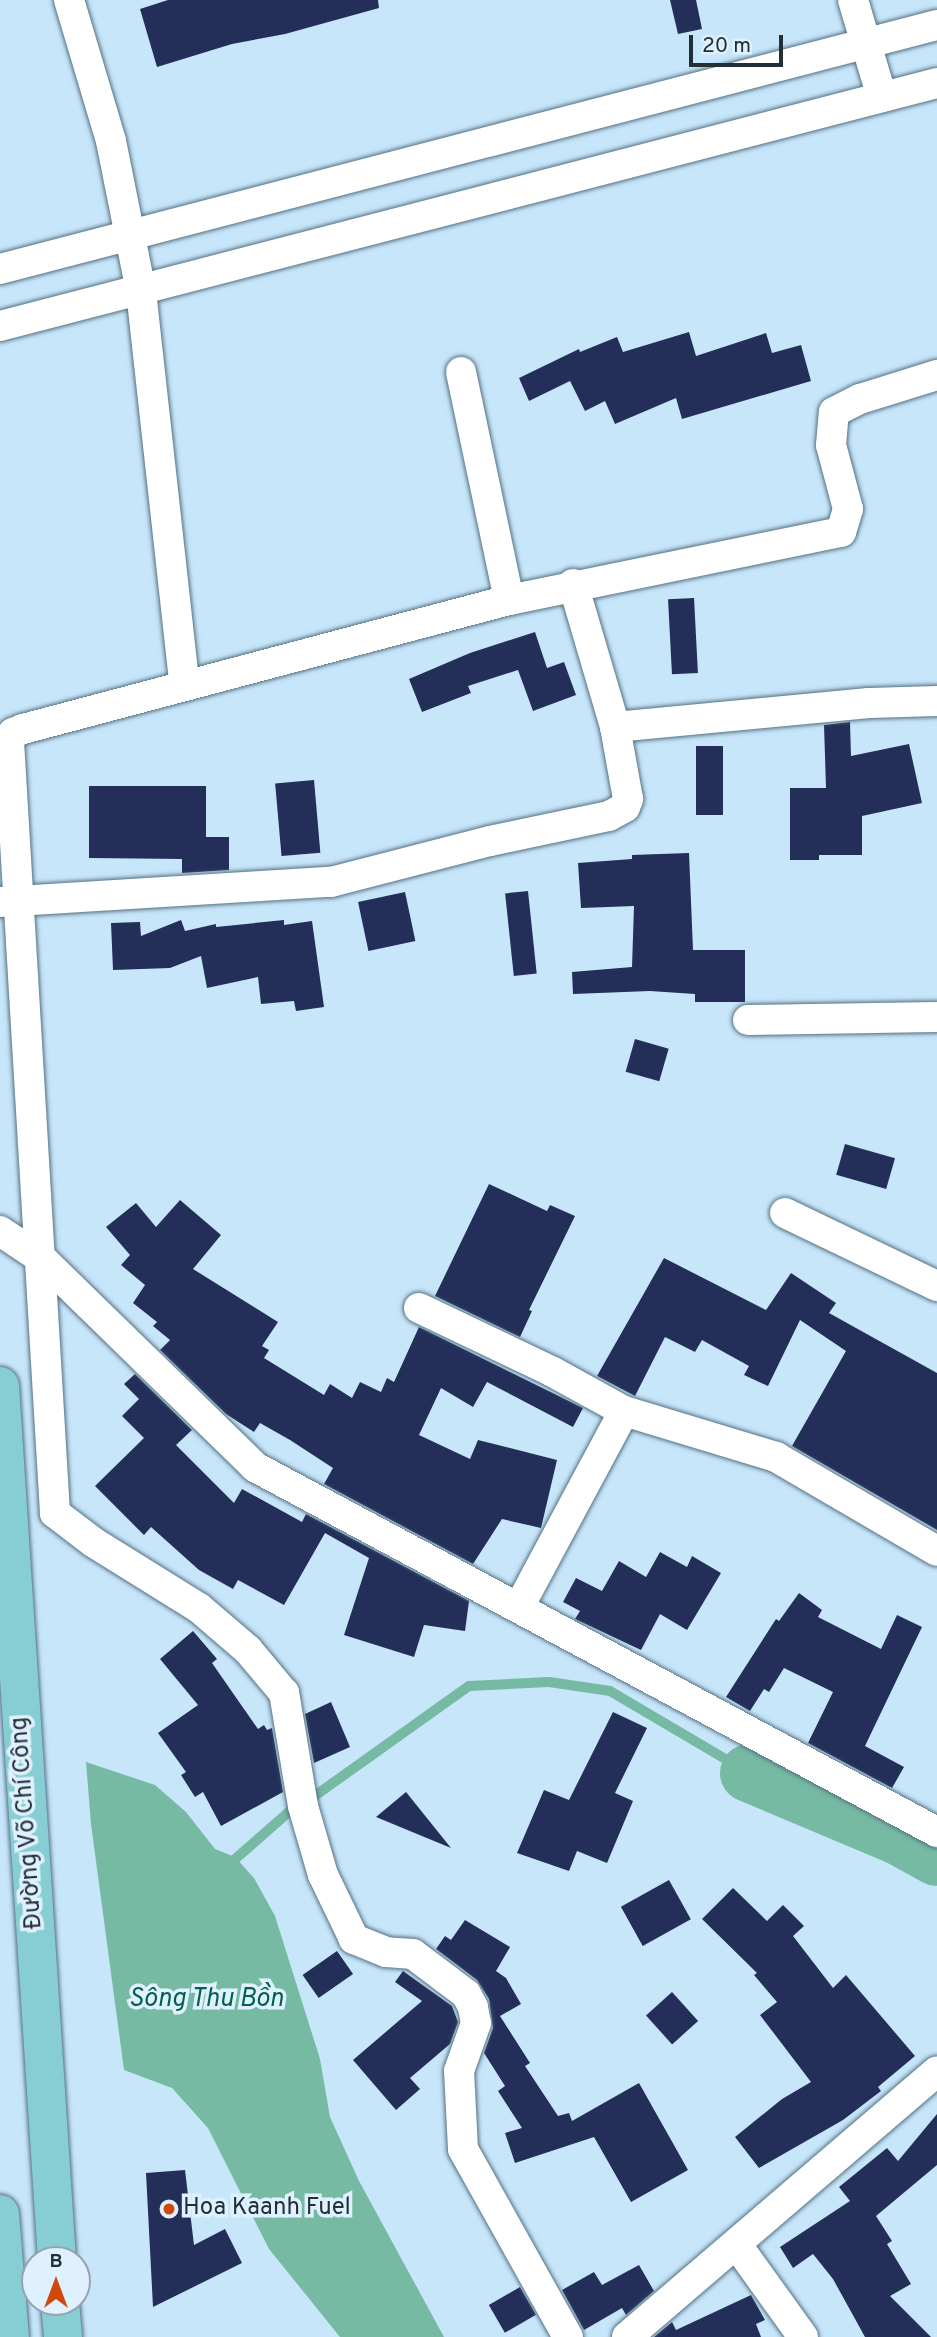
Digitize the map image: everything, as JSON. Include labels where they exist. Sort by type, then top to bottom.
[{"type":"main road","name":"Đường Võ Chí Công","points":[[0,1387],[56,2246]]},
{"type":"main road","points":[[0,2214],[9,2337]]},
{"type":"main road","points":[[61,2316],[63,2337]]},
{"type":"street","points":[[69,0],[111,141],[141,291],[184,683]]},
{"type":"street","points":[[853,0],[882,97]]},
{"type":"street","points":[[0,269],[937,25]]},
{"type":"street","points":[[0,326],[937,83]]},
{"type":"street","points":[[461,372],[509,600]]},
{"type":"street","points":[[568,2337],[463,2149],[459,2071],[476,2023],[473,2007],[466,1994],[413,1954],[386,1952],[354,1939],[323,1875],[303,1806],[284,1693],[248,1650],[199,1608],[93,1542],[55,1513],[42,1259],[9,901],[9,741],[13,733],[184,683],[509,600],[573,584],[841,532],[848,509],[831,445],[834,412],[860,399],[937,375]]},
{"type":"street","points":[[9,901],[331,882],[490,841],[609,816],[625,807],[628,799],[615,727],[573,584]]},
{"type":"street","points":[[615,727],[855,705],[937,701]]},
{"type":"street","points":[[748,1020],[937,1017]]},
{"type":"street","points":[[785,1213],[937,1286]]},
{"type":"street","points":[[0,1231],[42,1259],[256,1467],[937,1832]]},
{"type":"street","points":[[419,1308],[553,1371],[624,1411],[776,1457],[937,1551]]},
{"type":"street","points":[[519,1607],[624,1411]]},
{"type":"street","points":[[627,2337],[937,2071]]},
{"type":"street","points":[[737,2245],[803,2337]]},
{"type":"water","name":"Sông Thu Bồn","points":[[86,1762],[155,1785],[186,1812],[215,1849],[235,1857],[254,1878],[275,1916],[320,2059],[330,2117],[359,2181],[444,2337],[340,2337],[269,2249],[208,2128],[172,2088],[124,2070],[91,1824]]},
{"type":"building","points":[[168,0],[378,0],[379,8],[285,34],[232,44],[157,67],[140,9]]},
{"type":"building","points":[[670,0],[696,0],[702,29],[678,34]]},
{"type":"building","points":[[689,332],[696,356],[766,333],[772,353],[801,345],[811,381],[682,419],[676,398],[615,424],[605,401],[585,411],[570,381],[529,401],[519,378],[579,349],[580,352],[617,337],[623,352]]},
{"type":"building","points":[[694,598],[698,673],[672,674],[668,599]]},
{"type":"building","points":[[535,632],[547,668],[564,662],[576,695],[533,711],[518,670],[468,686],[471,693],[422,712],[409,679],[470,653]]},
{"type":"building","points":[[850,722],[851,756],[909,744],[922,803],[862,816],[862,855],[819,855],[819,860],[790,860],[790,788],[826,788],[824,725]]},
{"type":"building","points":[[696,746],[723,746],[723,815],[696,815]]},
{"type":"building","points":[[314,780],[320,853],[282,856],[275,783]]},
{"type":"building","points":[[89,786],[206,786],[206,837],[229,837],[229,870],[182,873],[182,859],[89,858]]},
{"type":"building","points":[[689,853],[693,950],[745,950],[745,1002],[695,1002],[695,994],[650,991],[573,994],[572,972],[632,967],[634,906],[581,908],[578,863],[632,859],[632,855]]},
{"type":"building","points":[[528,891],[537,974],[514,976],[505,893]]},
{"type":"building","points":[[405,892],[415,941],[368,951],[358,902]]},
{"type":"building","points":[[181,920],[185,931],[216,924],[216,927],[284,920],[284,925],[312,921],[324,1007],[296,1011],[294,1001],[261,1004],[258,977],[207,988],[201,956],[170,968],[113,970],[111,923],[140,922],[141,936]]},
{"type":"building","points":[[635,1039],[669,1049],[659,1081],[626,1072]]},
{"type":"building","points":[[845,1144],[895,1158],[886,1189],[836,1175]]},
{"type":"building","points":[[489,1184],[547,1211],[550,1205],[575,1216],[529,1310],[532,1311],[520,1337],[435,1296]]},
{"type":"building","points":[[180,1200],[221,1235],[193,1269],[278,1322],[262,1346],[269,1350],[264,1358],[324,1395],[330,1384],[352,1398],[360,1382],[381,1392],[387,1378],[394,1382],[419,1327],[583,1408],[573,1427],[487,1382],[473,1407],[441,1388],[419,1435],[470,1459],[478,1440],[557,1460],[541,1528],[502,1519],[473,1564],[324,1484],[333,1468],[290,1440],[260,1423],[254,1432],[226,1414],[160,1350],[170,1340],[153,1326],[157,1322],[133,1303],[145,1285],[121,1265],[130,1255],[106,1227],[136,1203],[156,1227]]},
{"type":"building","points":[[664,1258],[766,1310],[791,1273],[836,1303],[829,1313],[937,1373],[937,1530],[792,1446],[846,1351],[800,1320],[768,1386],[744,1375],[749,1366],[702,1340],[695,1352],[665,1337],[635,1396],[597,1376]]},
{"type":"building","points":[[135,1374],[192,1430],[176,1445],[234,1503],[242,1489],[302,1522],[306,1514],[469,1601],[465,1631],[424,1625],[414,1657],[344,1635],[369,1558],[325,1533],[284,1605],[238,1580],[233,1589],[199,1570],[151,1527],[144,1535],[95,1486],[144,1438],[122,1416],[139,1399],[124,1384]]},
{"type":"building","points":[[660,1552],[687,1567],[692,1556],[721,1573],[687,1630],[660,1614],[641,1650],[575,1619],[580,1611],[563,1602],[576,1578],[602,1591],[619,1561],[646,1577]]},
{"type":"building","points":[[799,1593],[822,1610],[818,1617],[881,1649],[897,1615],[922,1627],[865,1746],[904,1767],[892,1788],[808,1743],[833,1692],[784,1668],[769,1692],[764,1689],[750,1711],[726,1697],[776,1619],[779,1621]]},
{"type":"building","points":[[193,1631],[217,1659],[212,1663],[258,1729],[264,1725],[267,1730],[272,1728],[283,1792],[221,1826],[203,1792],[195,1797],[181,1775],[186,1772],[158,1733],[198,1705],[160,1659]]},
{"type":"building","points":[[331,1702],[350,1747],[314,1763],[305,1714]]},
{"type":"building","points":[[613,1712],[647,1728],[615,1793],[633,1801],[607,1863],[577,1851],[569,1871],[517,1853],[544,1790],[569,1800]]},
{"type":"building","points":[[406,1792],[451,1848],[376,1817]]},
{"type":"building","points":[[669,1880],[691,1919],[643,1946],[621,1907]]},
{"type":"building","points":[[733,1888],[767,1921],[783,1905],[804,1926],[793,1936],[833,1988],[846,1975],[915,2056],[878,2087],[881,2091],[843,2120],[759,2168],[735,2137],[782,2099],[811,2082],[760,2015],[777,2002],[754,1975],[757,1973],[702,1919]]},
{"type":"building","points":[[465,1920],[510,1947],[496,1971],[506,1978],[521,2004],[500,2016],[530,2063],[525,2066],[558,2116],[569,2113],[572,2121],[639,2083],[688,2170],[631,2202],[594,2137],[515,2163],[505,2133],[522,2128],[498,2091],[505,2086],[484,2053],[493,2028],[489,1999],[477,1980],[436,1949],[445,1936],[451,1940]]},
{"type":"building","points":[[337,1951],[353,1974],[319,1998],[303,1975]]},
{"type":"building","points":[[403,1971],[452,2006],[458,2022],[450,2044],[410,2078],[420,2089],[396,2110],[353,2060],[422,2001],[395,1982]]},
{"type":"building","points":[[672,1992],[698,2021],[672,2044],[646,2015]]},
{"type":"building","points":[[937,2114],[937,2165],[876,2216],[892,2241],[887,2244],[911,2284],[890,2296],[931,2337],[865,2337],[833,2279],[813,2254],[793,2268],[780,2247],[850,2201],[839,2187],[887,2148],[898,2161]]},
{"type":"building","name":"Hoa Kaanh Fuel","points":[[185,2170],[194,2245],[225,2229],[242,2263],[153,2307],[146,2173]]},
{"type":"building","points":[[639,2265],[654,2291],[626,2315],[622,2308],[584,2330],[562,2290],[594,2272],[602,2285]]},
{"type":"building","points":[[520,2287],[536,2315],[505,2333],[489,2305]]},
{"type":"building","points":[[751,2295],[765,2320],[756,2324],[761,2337],[654,2337],[672,2322],[676,2330]]},
{"type":"waterway","points":[[316,1795],[469,1686],[549,1682],[610,1691],[749,1773]]},
{"type":"waterway","points":[[749,1773],[899,1836],[937,1857]]},
{"type":"waterway","points":[[226,1867],[291,1810]]},
{"type":"place","name":"Hoa Kaanh Fuel","points":[[169,2209]]}]
